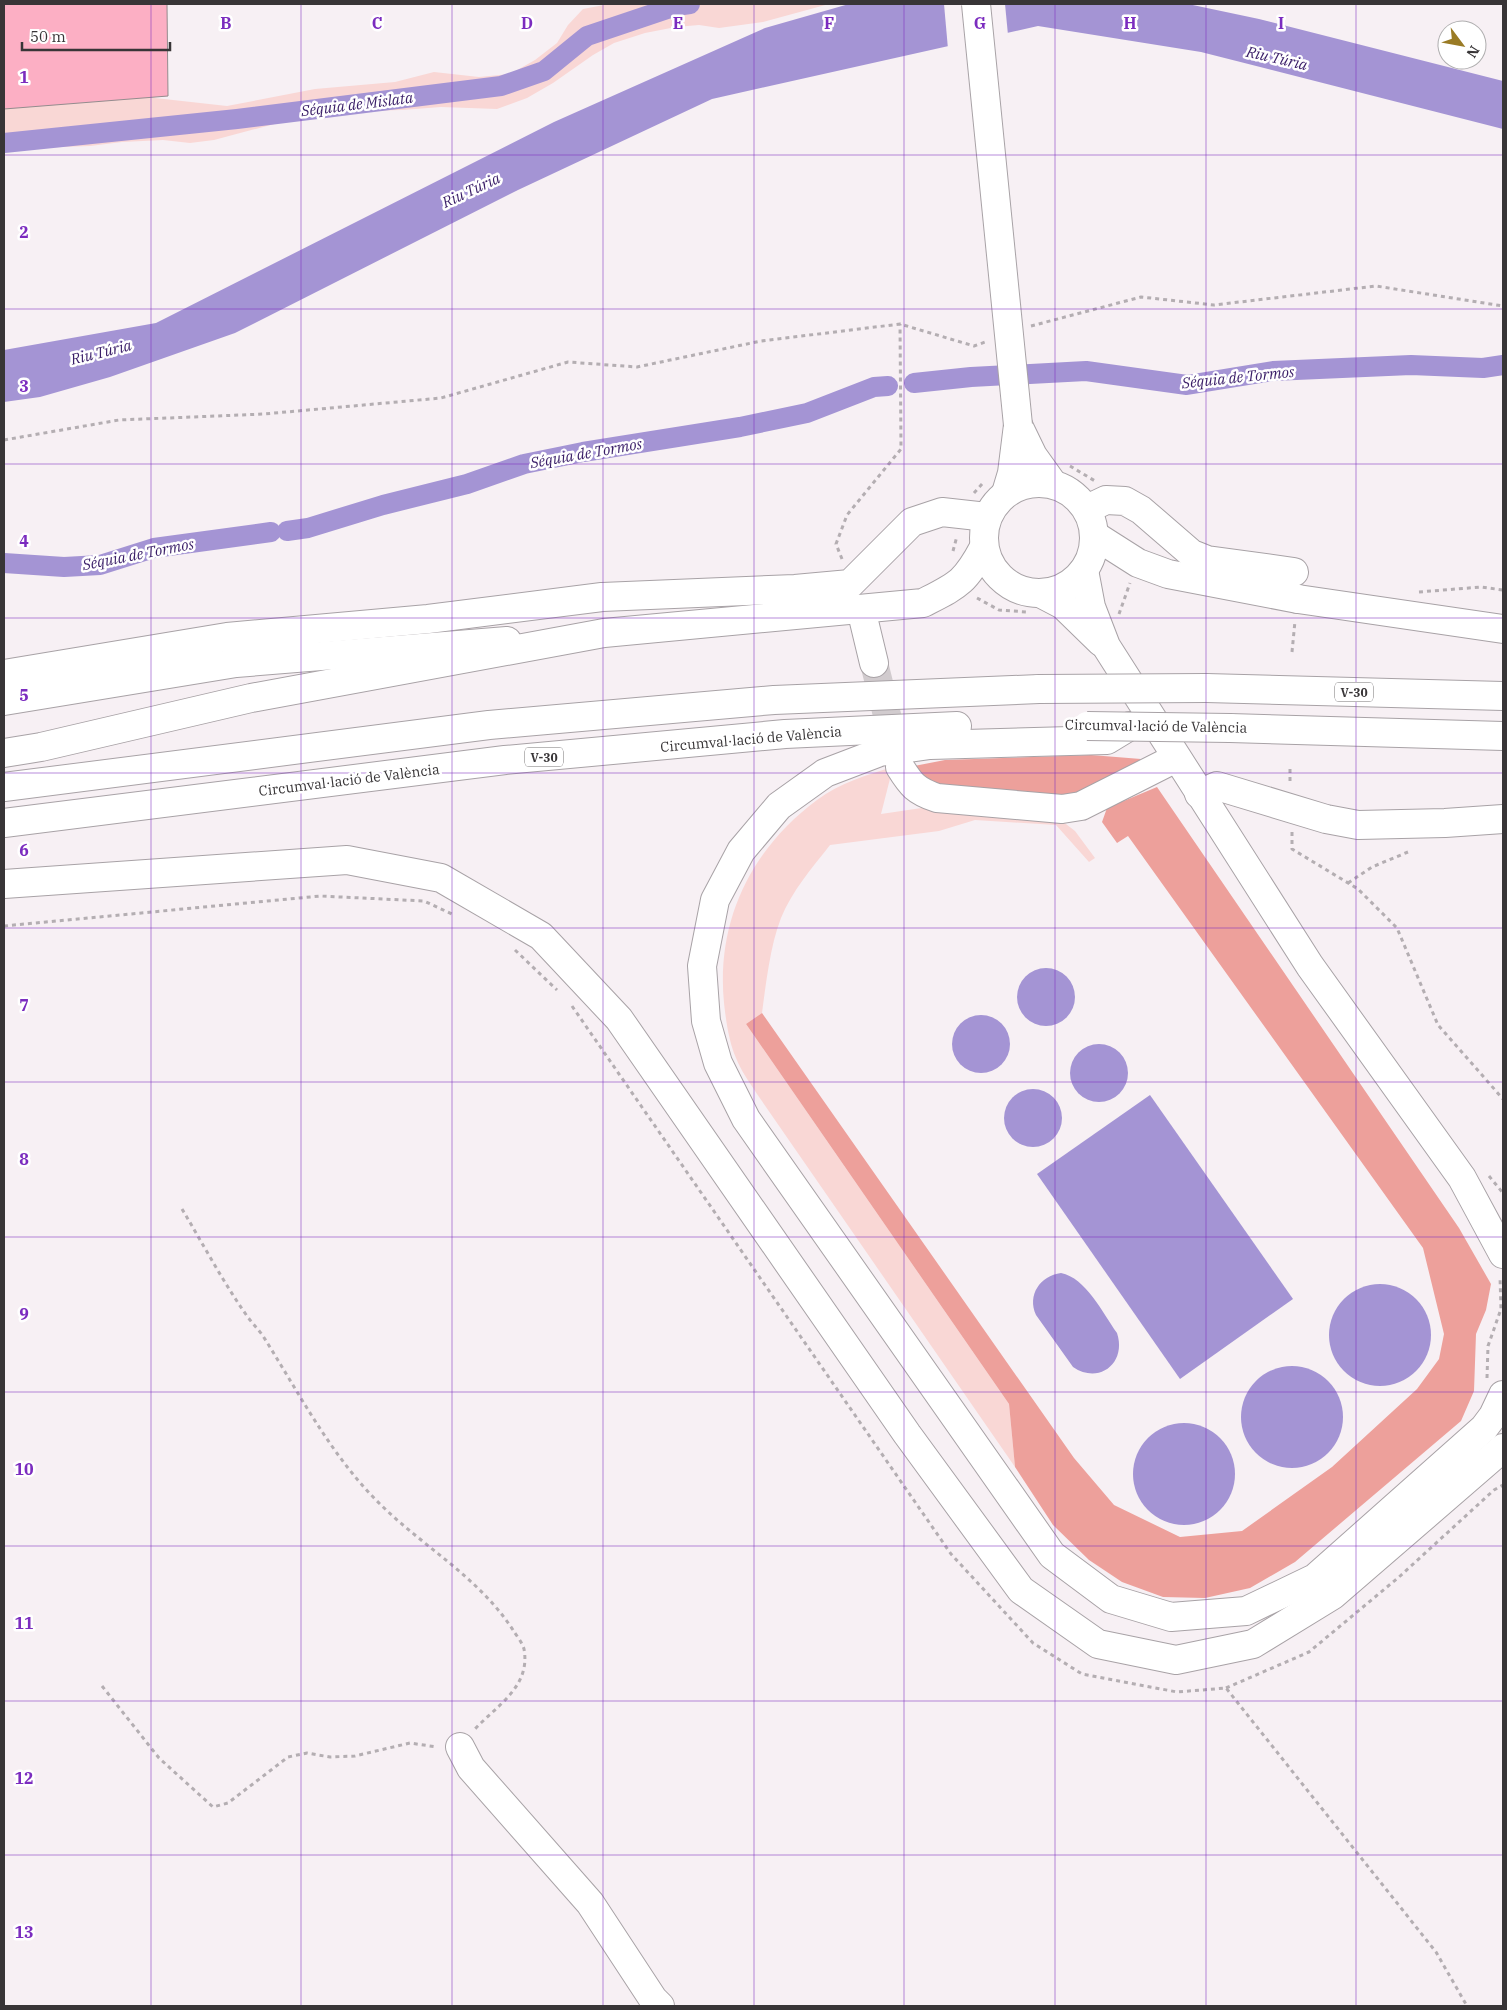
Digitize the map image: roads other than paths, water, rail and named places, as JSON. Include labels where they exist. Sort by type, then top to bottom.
[{"type":"main road","points":[[4,674],[227,637],[428,619],[602,597],[795,589],[850,584],[912,522],[942,512],[976,516],[995,503],[997,485],[1012,473],[1018,425],[976,4]]},
{"type":"main road","points":[[1018,425],[1034,456],[1053,484]]},
{"type":"main road","points":[[997,485],[1021,485],[1037,482],[1053,484],[1066,489],[1078,498],[1087,509],[1092,522],[1094,535],[1092,554],[1084,570],[1072,582],[1037,603]]},
{"type":"main road","points":[[1087,509],[1106,500],[1125,501],[1141,510],[1192,554],[1207,560],[1294,572]]},
{"type":"main road","points":[[976,516],[984,532],[984,547],[989,562],[998,575],[1010,585],[1024,591],[1037,603],[1062,605],[1106,646]]},
{"type":"main road","points":[[1094,535],[1138,563],[1168,574],[1298,599],[1503,629]]},
{"type":"main road","points":[[4,701],[236,663],[923,604],[958,584],[972,570],[984,547]]},
{"type":"main road","points":[[1084,570],[1091,607],[1106,646],[1310,966],[1462,1178],[1503,1218]]},
{"type":"main road","points":[[862,609],[874,663]]},
{"type":"main road","points":[[4,753],[41,747],[251,698],[604,632]]},
{"type":"main road","name":"V-30","points":[[4,787],[489,725],[774,700],[1039,689],[1206,688],[1503,696]]},
{"type":"main road","name":"Circumval·lació de València","points":[[4,823],[504,760],[785,734],[927,727],[1058,724],[1086,733],[1130,726],[1503,736]]},
{"type":"main road","points":[[1086,733],[930,745],[880,752],[825,772],[779,806],[741,851],[715,900],[702,966],[706,1021],[718,1063],[746,1119],[1052,1555],[1111,1599],[1171,1617],[1246,1611],[1315,1578],[1484,1428],[1495,1388]]},
{"type":"main road","points":[[900,767],[911,785],[922,793],[937,798],[1062,809],[1080,806],[1176,758]]},
{"type":"main road","points":[[1199,794],[1217,786],[1326,819],[1358,825],[1445,823],[1503,819]]},
{"type":"main road","points":[[4,884],[347,860],[441,878],[541,936],[620,1019],[907,1434],[1021,1590],[1098,1644],[1176,1660],[1253,1644],[1333,1594],[1503,1448]]},
{"type":"main road","points":[[1462,1178],[1500,1262]]},
{"type":"main road","points":[[460,1747],[470,1768],[590,1903],[653,2000],[660,2006]]},
{"type":"water","name":"Riu Túria","points":[[849,4],[1188,4],[1259,19],[1437,64],[1437,70],[1460,70],[1503,81],[1503,129],[1201,52],[1038,26],[712,99],[518,190],[235,333],[110,377],[40,397],[4,402],[4,350],[156,323],[554,122],[765,28]]},
{"type":"water","points":[[1046,968],[1062,973],[1070,981],[1075,997],[1070,1013],[1062,1021],[1046,1026],[1030,1021],[1022,1013],[1017,997],[1022,981],[1030,973]]},
{"type":"water","points":[[981,1015],[997,1020],[1005,1028],[1010,1044],[1005,1060],[997,1068],[981,1073],[965,1068],[957,1060],[952,1044],[957,1028],[965,1020]]},
{"type":"water","points":[[1099,1044],[1115,1049],[1123,1057],[1128,1073],[1123,1089],[1115,1097],[1099,1102],[1083,1097],[1075,1089],[1070,1073],[1075,1057],[1083,1049]]},
{"type":"water","points":[[1033,1089],[1049,1094],[1057,1102],[1062,1118],[1057,1134],[1049,1142],[1033,1147],[1017,1142],[1009,1134],[1004,1118],[1009,1102],[1017,1094]]},
{"type":"water","points":[[1150,1095],[1293,1299],[1180,1379],[1037,1174]]},
{"type":"water","points":[[1061,1273],[1070,1276],[1086,1289],[1117,1333],[1118,1354],[1114,1362],[1101,1372],[1092,1374],[1073,1367],[1036,1315],[1033,1300],[1037,1288],[1047,1278]]},
{"type":"water","points":[[1380,1284],[1400,1288],[1416,1299],[1427,1315],[1431,1335],[1427,1355],[1416,1371],[1400,1382],[1380,1386],[1360,1382],[1344,1371],[1333,1355],[1329,1335],[1333,1315],[1344,1299],[1360,1288]]},
{"type":"water","points":[[1292,1366],[1312,1370],[1328,1381],[1339,1397],[1343,1417],[1339,1437],[1328,1453],[1312,1464],[1292,1468],[1272,1464],[1256,1453],[1245,1437],[1241,1417],[1245,1397],[1256,1381],[1272,1370]]},
{"type":"water","points":[[1184,1423],[1204,1427],[1220,1438],[1231,1454],[1235,1474],[1231,1494],[1220,1510],[1204,1521],[1184,1525],[1164,1521],[1148,1510],[1137,1494],[1133,1474],[1137,1454],[1148,1438],[1164,1427]]},
{"type":"waterway","name":"Séquia de Mislata","points":[[4,143],[237,119],[501,86],[544,71],[587,36],[676,6],[690,4]]},
{"type":"waterway","name":"Séquia de Tormos","points":[[914,383],[971,377],[1086,371],[1187,385],[1273,371],[1411,365],[1483,368],[1503,365]]},
{"type":"waterway","name":"Séquia de Tormos","points":[[287,531],[308,528],[383,505],[467,484],[524,464],[583,452],[740,427],[807,413],[874,387],[888,386]]},
{"type":"waterway","name":"Séquia de Tormos","points":[[4,563],[64,567],[100,565],[154,548],[271,532]]},
{"type":"tunnel","points":[[874,663],[896,751]]}]
